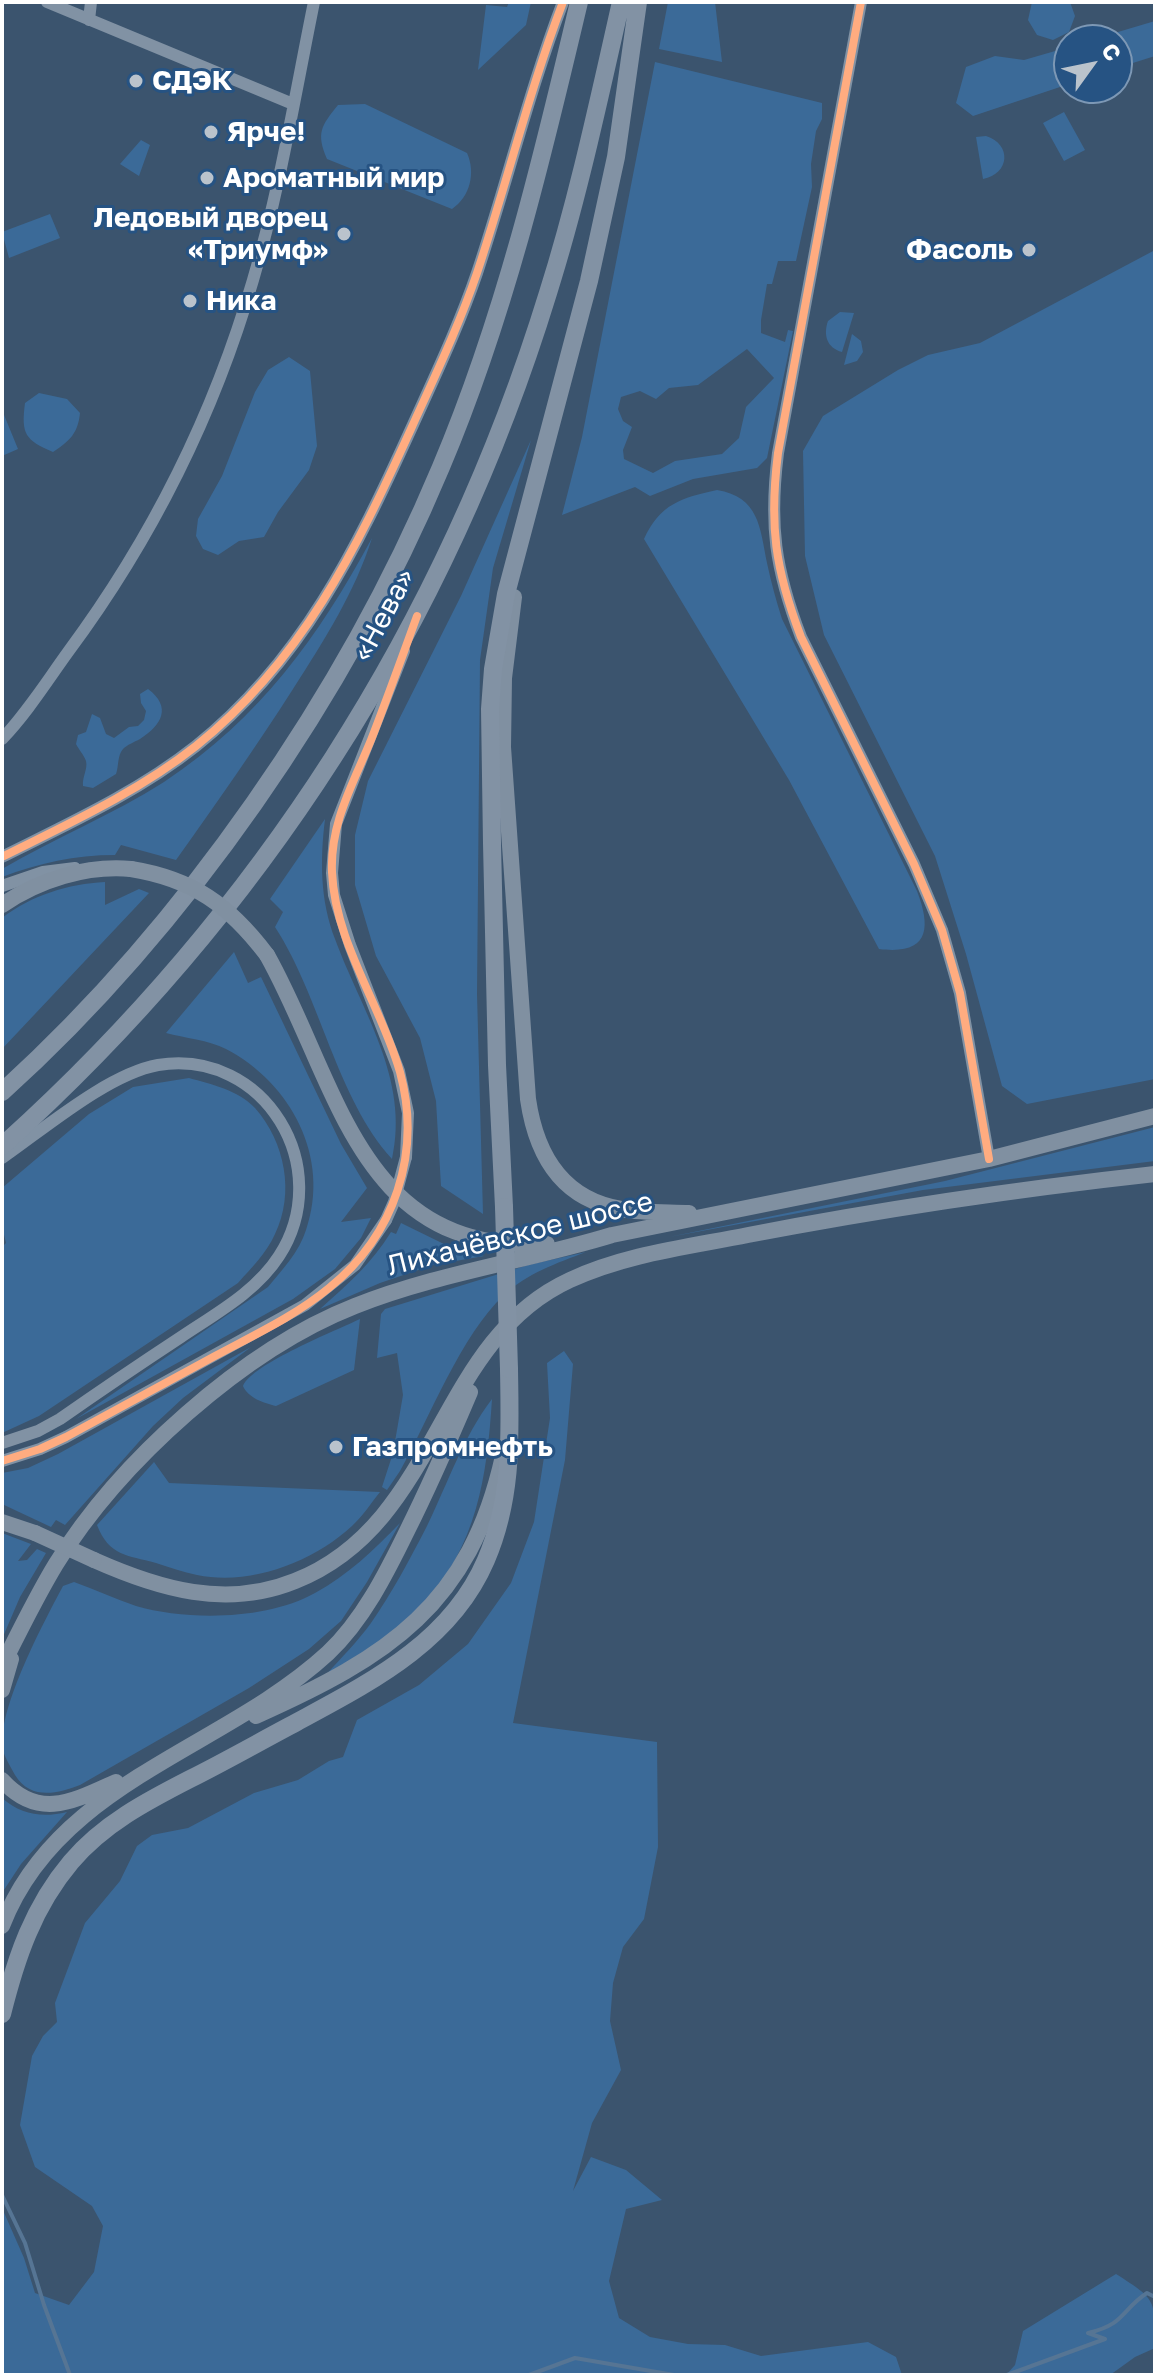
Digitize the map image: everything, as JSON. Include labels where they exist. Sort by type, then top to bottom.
[{"type":"highway","name":"«Нева»","points":[[2,1092],[81,1013],[194,884],[301,733],[362,631],[418,520],[477,372],[507,285],[579,2]]},
{"type":"highway","name":"«Нева»","points":[[2,1146],[111,1042],[227,909],[334,758],[375,693],[417,616],[479,482],[518,384],[549,292],[595,118],[621,2]]},
{"type":"highway","points":[[2,2014],[24,1937],[53,1885],[94,1839],[162,1793],[371,1682],[417,1649],[455,1611],[485,1562],[499,1524],[509,1477],[510,1424],[497,1065],[490,709],[499,625],[589,281],[616,157],[638,2]]},
{"type":"main road","points":[[521,546],[504,678],[503,747],[528,1099],[536,1138],[561,1179],[574,1190],[603,1205],[692,1213],[739,1209]]},
{"type":"main road","points":[[2,905],[33,887],[102,867],[157,873],[184,882],[205,894],[237,920],[267,955],[356,1140],[377,1175],[413,1209],[470,1236],[503,1243],[553,1243],[612,1235]]},
{"type":"main road","name":"Лихачёвское шоссе","points":[[2,1666],[56,1564],[102,1502],[162,1439],[247,1366],[291,1338],[353,1306],[475,1268],[612,1235],[989,1159],[1155,1116]]},
{"type":"main road","points":[[2,1522],[34,1532],[156,1585],[216,1596],[281,1587],[330,1564],[368,1534],[402,1493],[503,1327],[530,1303],[587,1272],[658,1252],[814,1223],[946,1201],[1155,1174]]},
{"type":"main road","points":[[200,1741],[305,1672],[344,1638],[397,1551],[440,1465],[489,1346]]},
{"type":"main road","points":[[2,1780],[27,1801],[43,1805],[81,1798],[331,1681],[381,1650],[422,1616],[471,1551],[493,1495],[510,1424]]},
{"type":"main road","points":[[2,1690],[18,1634]]},
{"type":"main road","points":[[2,1926],[20,1890],[54,1843],[104,1799],[160,1761]]},
{"type":"street","points":[[47,2],[293,104]]},
{"type":"street","points":[[89,20],[91,2]]},
{"type":"street","points":[[2,739],[99,611],[146,535],[188,453],[231,347],[252,284],[284,158],[314,2]]},
{"type":"street","points":[[2,857],[133,789],[195,746],[253,693],[311,621],[344,570],[374,511],[437,372],[476,276],[539,65],[563,2]]},
{"type":"street","points":[[861,2],[778,453],[773,490],[774,542],[788,604],[801,637],[914,864],[942,930],[960,993],[989,1159]]},
{"type":"street","points":[[2,1461],[66,1437],[305,1305],[355,1265],[386,1220],[406,1157],[408,1124],[405,1093],[394,1053],[340,916],[334,895],[332,851],[336,824],[417,616]]},
{"type":"street","points":[[2,886],[43,872],[102,867]]},
{"type":"street","points":[[2,1158],[110,1084],[157,1066],[182,1064],[231,1075],[251,1088],[267,1104],[283,1123],[292,1144],[300,1189],[290,1237],[278,1258],[248,1290],[60,1419],[38,1431],[2,1443]]},
{"type":"street","points":[[2,1516],[34,1532]]},
{"type":"shaded area","points":[[509,2],[531,2],[526,25],[478,70],[486,5],[507,7]]},
{"type":"shaded area","points":[[668,2],[715,2],[722,62],[659,49]]},
{"type":"shaded area","points":[[1032,2],[1070,2],[1075,16],[1072,24],[1053,24],[1053,40],[1037,35],[1028,20]]},
{"type":"shaded area","points":[[1155,21],[1155,56],[1133,63],[1133,28]]},
{"type":"shaded area","points":[[1053,52],[1053,89],[973,116],[956,103],[966,67],[995,56],[1024,60]]},
{"type":"shaded area","points":[[655,62],[822,103],[822,119],[816,131],[811,164],[812,187],[796,261],[778,261],[772,284],[767,284],[761,320],[761,333],[785,342],[788,330],[793,331],[767,458],[757,468],[693,479],[650,496],[635,487],[562,515],[582,437]],"holes":[[[747,349],[774,378],[746,407],[739,438],[722,454],[675,461],[653,473],[624,459],[623,450],[632,427],[623,421],[618,409],[621,397],[640,391],[656,399],[669,388],[698,385]]]},
{"type":"shaded area","points":[[365,104],[467,153],[471,168],[470,184],[458,204],[452,209],[327,159],[321,136],[328,119],[338,105]]},
{"type":"shaded area","points":[[1064,112],[1085,150],[1064,161],[1043,123]]},
{"type":"shaded area","points":[[986,136],[1000,145],[1004,159],[999,171],[983,179],[976,137]]},
{"type":"shaded area","points":[[141,140],[150,145],[139,176],[120,164]]},
{"type":"shaded area","points":[[50,214],[60,238],[9,258],[2,232]]},
{"type":"shaded area","points":[[1155,250],[1155,1079],[1027,1104],[1002,1086],[935,856],[824,635],[805,556],[803,451],[823,416],[898,370],[928,355],[980,343]]},
{"type":"shaded area","points":[[840,312],[854,313],[842,352],[830,344],[826,331],[828,321]]},
{"type":"shaded area","points":[[852,334],[861,341],[863,352],[857,361],[844,365]]},
{"type":"shaded area","points":[[289,357],[310,371],[317,446],[309,470],[264,537],[239,541],[218,555],[203,549],[196,536],[198,519],[222,476],[255,392],[268,370]]},
{"type":"shaded area","points":[[39,393],[67,399],[80,413],[72,436],[53,452],[36,444],[25,429],[25,403]]},
{"type":"shaded area","points":[[2,410],[18,449],[2,456]]},
{"type":"shaded area","points":[[531,440],[493,568],[480,660],[477,994],[483,1214],[441,1186],[436,1101],[420,1038],[376,956],[355,885],[355,835],[368,781],[461,596]]},
{"type":"shaded area","points":[[717,490],[742,499],[755,516],[782,619],[917,891],[924,928],[917,944],[908,948],[879,949],[789,780],[644,539],[657,518],[673,504]]},
{"type":"shaded area","points":[[372,538],[348,597],[316,653],[176,860],[121,845],[115,855],[57,861],[2,877],[2,869],[164,782],[229,731],[284,674],[308,642]]},
{"type":"shaded area","points":[[148,689],[160,702],[159,722],[148,734],[123,749],[116,774],[93,788],[83,786],[86,761],[76,744],[78,735],[86,732],[92,714],[100,718],[106,734],[114,738],[144,720],[146,711],[140,694]]},
{"type":"shaded area","points":[[325,819],[322,865],[326,910],[389,1073],[396,1130],[392,1159],[357,1107],[305,984],[275,927],[283,912],[270,899]]},
{"type":"shaded area","points":[[105,882],[105,905],[139,889],[149,893],[2,1049],[2,918],[51,892]]},
{"type":"shaded area","points":[[234,952],[248,983],[261,977],[341,1144],[367,1188],[341,1222],[371,1218],[361,1238],[335,1269],[293,1299],[76,1419],[268,1287],[295,1253],[306,1230],[312,1203],[313,1176],[309,1150],[300,1125],[286,1102],[249,1064],[226,1049],[166,1033]]},
{"type":"shaded area","points":[[189,1078],[224,1088],[241,1097],[255,1108],[274,1136],[284,1168],[285,1202],[271,1241],[238,1283],[39,1416],[2,1433],[2,1247],[6,1243],[2,1226],[2,1188],[89,1114],[133,1087]]},
{"type":"shaded area","points":[[1155,1127],[1155,1161],[923,1190],[669,1237],[945,1181]]},
{"type":"shaded area","points":[[401,1223],[446,1245],[484,1256],[433,1265],[380,1283],[320,1309],[367,1264],[391,1232],[396,1234]]},
{"type":"shaded area","points":[[586,1252],[522,1281],[488,1312],[447,1378],[400,1471],[387,1490],[382,1487],[393,1453],[403,1395],[397,1353],[377,1358],[381,1314],[385,1309],[528,1265]]},
{"type":"shaded area","points":[[360,1319],[354,1370],[276,1406],[257,1399],[245,1390],[243,1386],[250,1377],[278,1358]]},
{"type":"shaded area","points":[[251,1347],[183,1398],[153,1426],[65,1525],[56,1520],[51,1527],[2,1504],[2,1473],[28,1468],[58,1454]]},
{"type":"shaded area","points":[[564,1351],[573,1364],[565,1460],[513,1723],[657,1742],[658,1847],[644,1919],[623,1947],[613,1983],[610,2021],[621,2070],[592,2123],[573,2191],[591,2157],[626,2170],[662,2200],[626,2209],[609,2281],[619,2318],[650,2337],[688,2344],[725,2345],[761,2356],[868,2342],[896,2357],[902,2375],[2,2375],[2,2208],[24,2258],[35,2293],[69,2305],[94,2272],[103,2226],[92,2206],[35,2167],[20,2125],[32,2056],[43,2036],[57,2022],[55,2003],[85,1923],[120,1881],[137,1846],[152,1835],[188,1828],[254,1793],[298,1780],[329,1761],[343,1757],[357,1720],[419,1685],[468,1644],[511,1583],[534,1522],[550,1418],[547,1363]]},
{"type":"shaded area","points":[[492,1399],[487,1456],[476,1509],[467,1535],[441,1583],[401,1626],[326,1675],[379,1612],[427,1526],[464,1445]]},
{"type":"shaded area","points":[[154,1462],[169,1483],[380,1492],[352,1526],[319,1550],[259,1574],[218,1578],[128,1556],[113,1549],[102,1535],[97,1525]]},
{"type":"shaded area","points":[[400,1523],[341,1621],[309,1649],[249,1688],[80,1785],[62,1791],[36,1792],[21,1783],[15,1775],[2,1747],[8,1709],[24,1665],[63,1586],[74,1582],[136,1606],[179,1614],[227,1615],[274,1609],[315,1593],[339,1578]]},
{"type":"shaded area","points":[[2,1533],[31,1544],[18,1561],[27,1560],[37,1549],[46,1553],[20,1597],[2,1639]]},
{"type":"shaded area","points":[[2,1798],[33,1814],[67,1812],[21,1864],[2,1893]]},
{"type":"shaded area","points":[[1116,2274],[1151,2302],[1155,2319],[1155,2348],[1135,2357],[1110,2375],[1006,2375],[1015,2365],[1023,2331]]},
{"type":"waterway","points":[[2,2195],[25,2243],[70,2375]]},
{"type":"waterway","points":[[1007,2375],[1105,2339],[1088,2333],[1117,2321],[1147,2293],[1155,2297]]},
{"type":"waterway","points":[[529,2375],[575,2358],[674,2375]]},
{"type":"cycle path","points":[[2,857],[127,793],[196,746],[267,678],[323,601],[369,518],[462,313],[563,2]]},
{"type":"cycle path","points":[[861,2],[778,453],[774,503],[776,546],[785,590],[801,637],[914,864],[942,930],[960,993],[989,1159]]},
{"type":"cycle path","points":[[2,1461],[66,1437],[274,1325],[329,1288],[352,1267],[386,1218],[405,1162],[406,1102],[392,1047],[341,924],[335,898],[332,854],[344,804],[417,616]]},
{"type":"place","name":"СДЭК","points":[[136,81]]},
{"type":"place","name":"Ярче!","points":[[211,132]]},
{"type":"place","name":"Ароматный мир","points":[[207,178]]},
{"type":"place","name":"Ледовый дворец «Триумф»","points":[[344,234]]},
{"type":"place","name":"Фасоль","points":[[1029,250]]},
{"type":"place","name":"Ника","points":[[190,301]]},
{"type":"place","name":"Газпромнефть","points":[[336,1447]]}]
